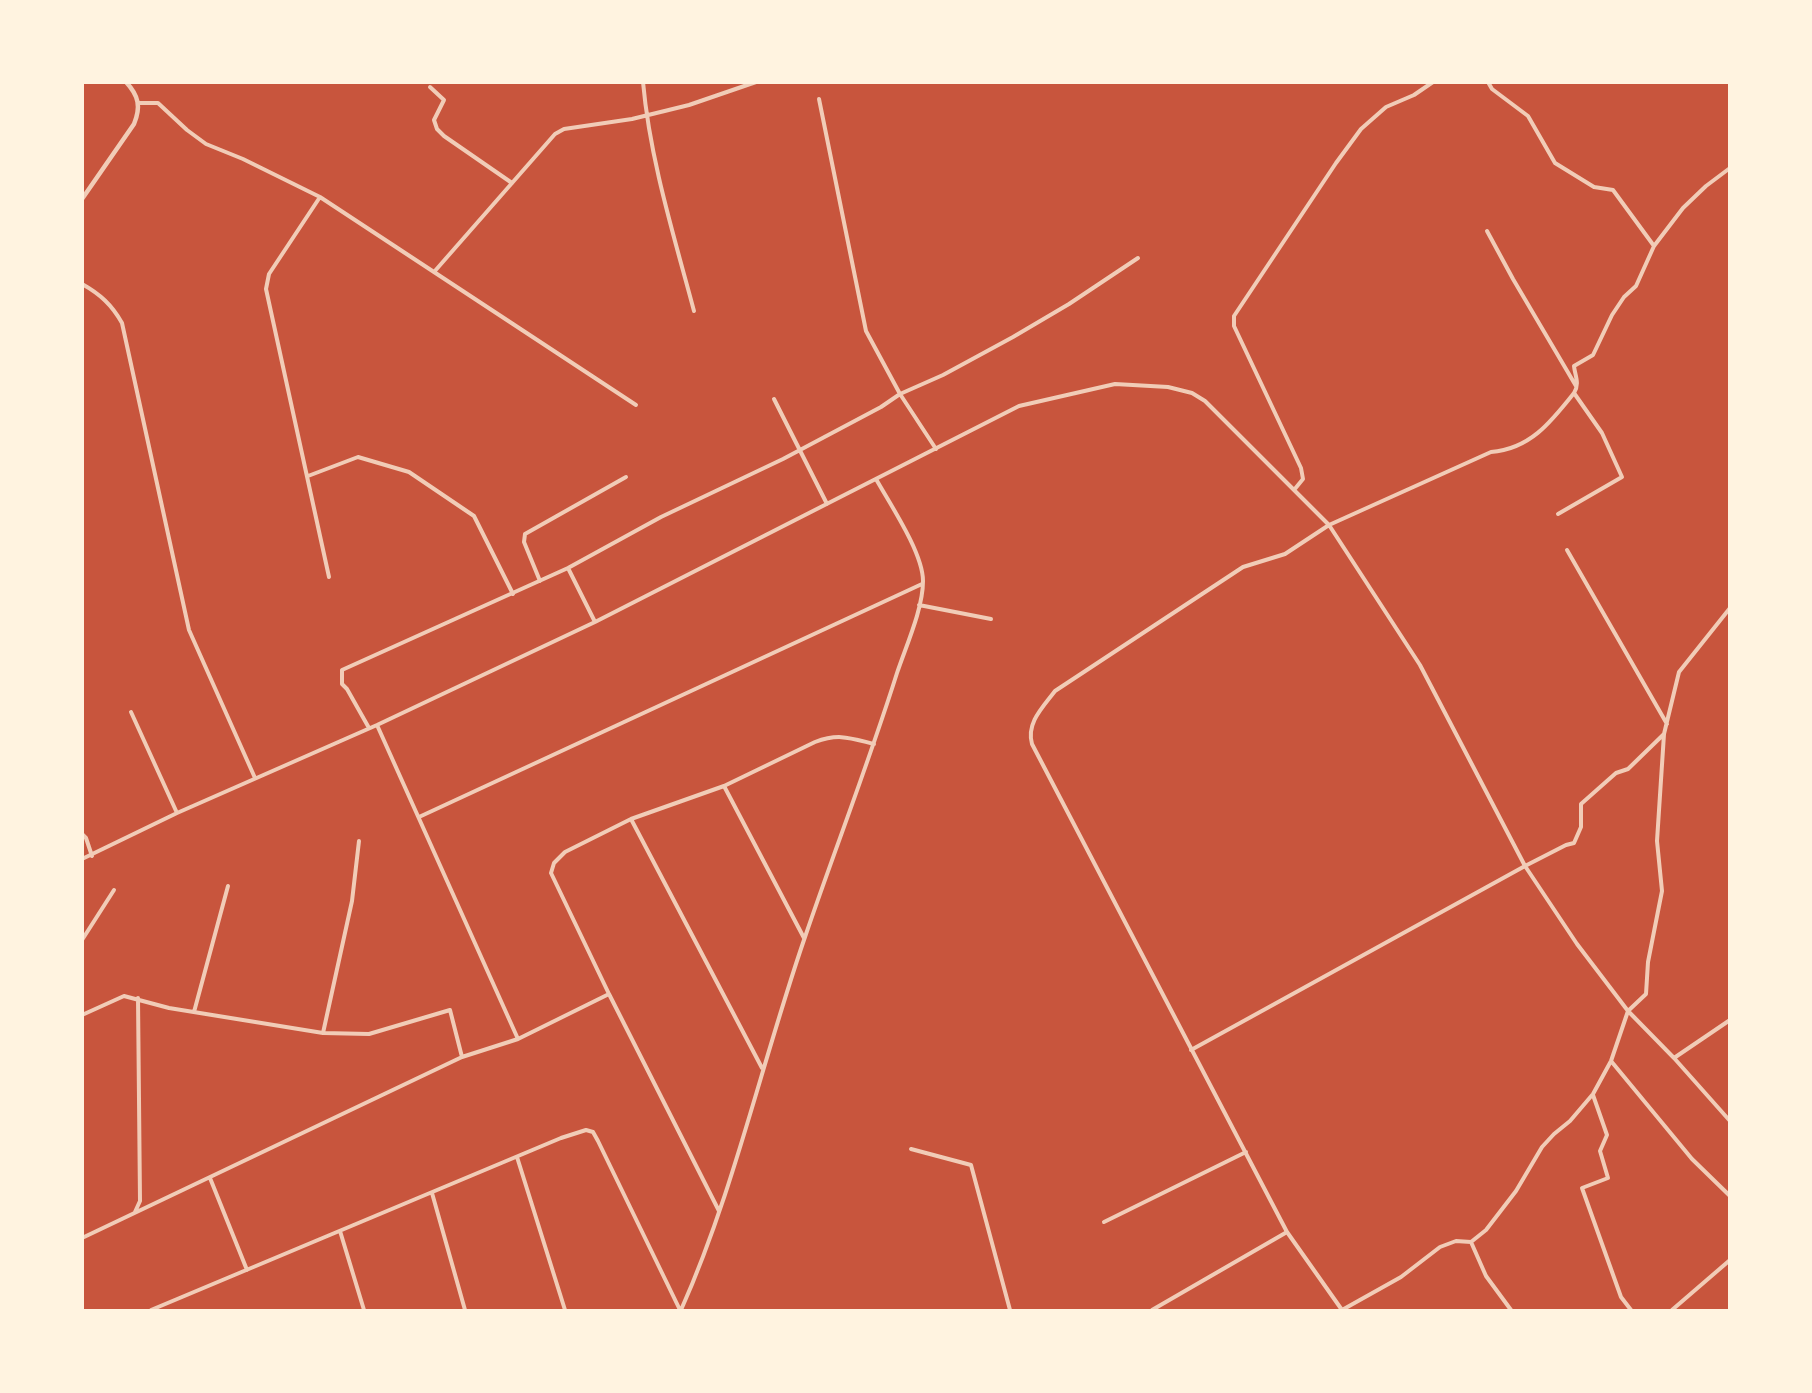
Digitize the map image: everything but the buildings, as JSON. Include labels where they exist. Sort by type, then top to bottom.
[{"type":"street","points":[[82,199],[131,130],[138,113],[139,103],[134,91],[126,82]]},
{"type":"street","points":[[643,82],[646,116],[694,311]]},
{"type":"street","points":[[434,272],[555,134],[564,129],[646,116],[688,105],[756,82]]},
{"type":"street","points":[[1294,490],[1303,479],[1300,468],[1234,326],[1234,316],[1330,171],[1361,129],[1386,107],[1414,95],[1433,82]]},
{"type":"street","points":[[1488,82],[1492,89],[1528,116],[1555,163],[1594,187],[1613,190],[1654,246]]},
{"type":"street","points":[[430,87],[444,100],[434,120],[437,129],[512,183]]},
{"type":"street","points":[[819,99],[866,331],[900,393],[936,449]]},
{"type":"street","points":[[139,103],[158,103],[206,144],[320,197],[636,405]]},
{"type":"street","points":[[1730,168],[1706,186],[1683,208],[1654,246],[1636,286],[1624,297],[1606,324],[1593,355],[1574,366],[1578,379],[1575,390],[1543,430],[1517,446],[1491,452],[1329,525],[1285,554],[1243,567],[1055,691],[1030,728],[1029,736],[1032,744],[1287,1232],[1342,1310],[1401,1277],[1440,1247],[1456,1241],[1471,1242],[1486,1230],[1510,1199],[1542,1147],[1570,1121],[1593,1094],[1611,1061],[1628,1011],[1647,994],[1648,962],[1662,891],[1657,842],[1664,734],[1679,672],[1730,608]]},
{"type":"street","points":[[320,197],[268,274],[266,289],[329,577]]},
{"type":"street","points":[[1487,231],[1575,390],[1602,433],[1622,477],[1558,514]]},
{"type":"street","points":[[369,728],[342,684],[342,670],[568,568],[661,517],[800,450],[881,406],[900,393],[943,375],[1013,337],[1070,304],[1138,258]]},
{"type":"street","points":[[82,284],[99,294],[114,308],[122,323],[189,630],[255,778]]},
{"type":"street","points":[[82,859],[177,813],[377,725],[595,622],[1019,406],[1115,384],[1168,387],[1192,393],[1205,401],[1329,525],[1420,665],[1525,866],[1577,944],[1628,1011],[1730,1121]]},
{"type":"street","points":[[774,399],[827,504]]},
{"type":"street","points":[[308,476],[358,457],[409,472],[474,516],[513,594]]},
{"type":"street","points":[[540,581],[524,542],[525,534],[626,477]]},
{"type":"street","points":[[680,1311],[701,1264],[719,1211],[804,939],[874,744],[919,605],[923,580],[914,552],[876,479]]},
{"type":"street","points":[[1567,550],[1667,724]]},
{"type":"street","points":[[568,568],[595,622]]},
{"type":"street","points":[[419,816],[922,584]]},
{"type":"street","points":[[919,605],[991,619]]},
{"type":"street","points":[[131,712],[177,813]]},
{"type":"street","points":[[377,725],[518,1039]]},
{"type":"street","points":[[1191,1050],[1525,866],[1574,843],[1581,827],[1581,804],[1616,773],[1628,769],[1664,734]]},
{"type":"street","points":[[719,1211],[609,994],[551,873],[554,863],[565,852],[632,819],[724,786],[829,737],[841,736],[874,744]]},
{"type":"street","points":[[724,786],[804,939]]},
{"type":"street","points":[[632,819],[763,1068]]},
{"type":"street","points":[[82,834],[86,838],[92,856]]},
{"type":"street","points":[[323,1033],[352,901],[359,841]]},
{"type":"street","points":[[194,1012],[228,886]]},
{"type":"street","points":[[82,940],[114,890]]},
{"type":"street","points":[[82,1238],[462,1057],[518,1039],[609,994]]},
{"type":"street","points":[[83,1013],[124,996],[169,1008],[323,1033],[369,1034],[450,1010],[462,1057]]},
{"type":"street","points":[[135,1212],[140,1201],[138,998]]},
{"type":"street","points":[[1674,1058],[1730,1020]]},
{"type":"street","points":[[1611,1061],[1692,1158],[1730,1196]]},
{"type":"street","points":[[1593,1094],[1607,1135],[1600,1151],[1608,1178],[1582,1188],[1621,1297],[1631,1311]]},
{"type":"street","points":[[151,1311],[586,1130],[592,1132],[680,1311]]},
{"type":"street","points":[[911,1149],[971,1165],[1010,1311]]},
{"type":"street","points":[[1104,1222],[1246,1152]]},
{"type":"street","points":[[517,1157],[565,1311]]},
{"type":"street","points":[[210,1178],[247,1270]]},
{"type":"street","points":[[432,1193],[465,1311]]},
{"type":"street","points":[[340,1231],[364,1311]]},
{"type":"street","points":[[1152,1311],[1287,1232]]},
{"type":"street","points":[[1471,1242],[1486,1276],[1511,1311]]},
{"type":"street","points":[[1672,1311],[1730,1260]]},
{"type":"street","points":[[170,1302],[172,1311]]}]
